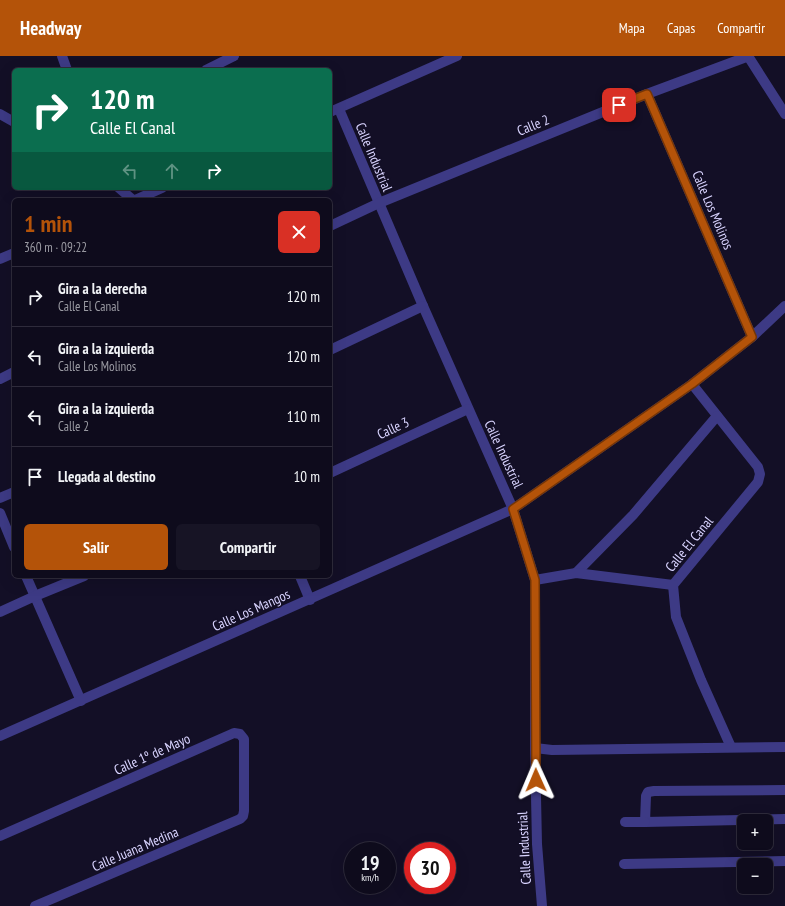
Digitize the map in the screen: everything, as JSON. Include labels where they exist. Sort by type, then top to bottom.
[{"type":"street","points":[[63,56],[66,68]]},
{"type":"street","points":[[210,68],[234,56]]},
{"type":"street","points":[[334,111],[457,56]]},
{"type":"street","points":[[749,56],[785,114]]},
{"type":"street","name":"Calle 2","points":[[332,225],[379,203],[647,94],[749,56]]},
{"type":"street","name":"Calle Los Molinos","points":[[647,94],[752,337]]},
{"type":"street","name":"Calle Industrial","points":[[334,111],[379,203],[468,410],[513,509],[535,580],[535,748],[537,844],[542,906]]},
{"type":"street","points":[[0,114],[12,121]]},
{"type":"street","points":[[122,190],[132,198]]},
{"type":"street","points":[[139,198],[157,190]]},
{"type":"street","points":[[0,259],[12,254]]},
{"type":"street","points":[[332,349],[423,306]]},
{"type":"street","points":[[513,509],[692,384],[752,337],[785,306]]},
{"type":"street","points":[[0,379],[12,373]]},
{"type":"street","name":"Calle El Canal","points":[[692,384],[758,467],[760,474],[758,482],[673,585],[676,617],[701,680],[731,747]]},
{"type":"street","name":"Calle 3","points":[[332,472],[468,410]]},
{"type":"street","points":[[576,573],[633,515],[717,416]]},
{"type":"street","points":[[0,498],[12,493]]},
{"type":"street","name":"Calle Los Mangos","points":[[0,736],[513,509]]},
{"type":"street","points":[[0,513],[12,541]]},
{"type":"street","points":[[535,580],[576,573],[673,585]]},
{"type":"street","points":[[27,578],[81,700]]},
{"type":"street","points":[[0,612],[79,578]]},
{"type":"street","points":[[301,578],[310,600]]},
{"type":"street","name":"Calle 1º de Mayo","points":[[0,836],[234,733],[240,734],[244,739],[243,816]]},
{"type":"street","points":[[535,748],[552,750],[785,747]]},
{"type":"street","points":[[645,822],[646,796],[648,792],[785,790]]},
{"type":"street","name":"Calle Juana Medina","points":[[35,906],[240,819],[243,816]]},
{"type":"street","points":[[625,822],[785,819]]},
{"type":"street","points":[[624,864],[785,861]]},
{"type":"route","points":[[536,780],[535,580],[513,509],[692,384],[752,337],[647,94],[619,105]]}]
